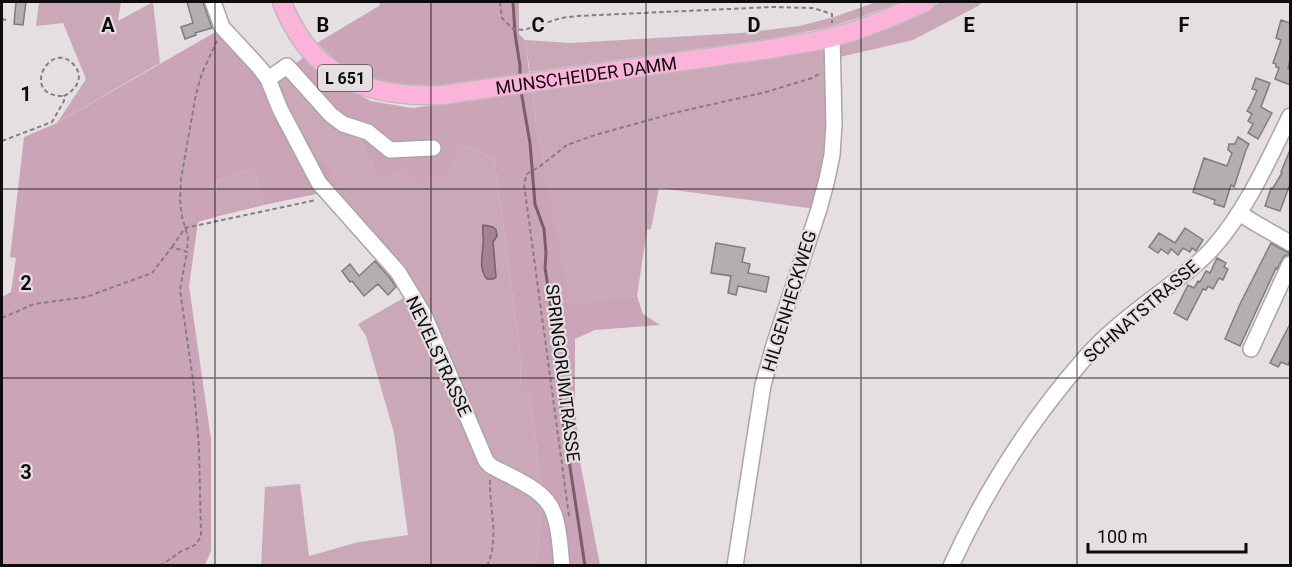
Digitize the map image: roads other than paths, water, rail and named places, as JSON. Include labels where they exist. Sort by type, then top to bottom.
[{"type":"main road","name":"MUNSCHEIDER DAMM","points":[[282,2],[295,30],[308,48],[322,63],[339,75],[367,88],[418,96],[442,95],[777,48],[859,29],[925,2]]},
{"type":"street","name":"NEVELSTRASSE","points":[[213,2],[222,27],[260,67],[268,79],[280,109],[319,183],[398,272],[424,315],[484,458],[491,466],[537,491],[550,505],[556,520],[562,566]]},
{"type":"street","name":"HILGENHECKWEG","points":[[735,566],[763,385],[819,209],[832,155],[834,124],[832,37]]},
{"type":"street","points":[[268,79],[287,66],[331,115],[343,123],[368,132],[390,150],[433,148]]},
{"type":"street","name":"SCHNATSTRASSE","points":[[951,566],[976,513],[1030,427],[1084,359],[1119,325],[1212,249],[1239,213],[1267,164],[1290,116]]},
{"type":"street","points":[[1239,213],[1290,243]]},
{"type":"street","points":[[1251,349],[1290,264]]},
{"type":"waterway","points":[[513,2],[520,78]]},
{"type":"waterway","points":[[521,91],[530,143],[535,204],[544,229],[545,268],[551,322],[555,335],[558,383],[585,566]]}]
